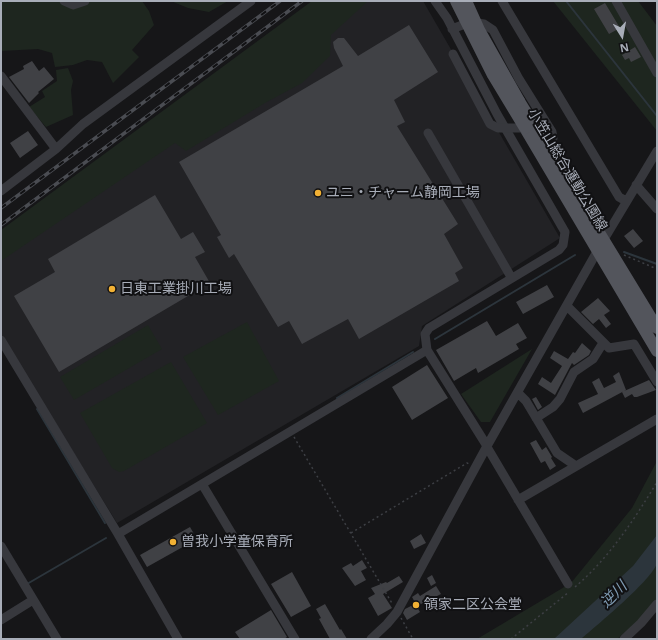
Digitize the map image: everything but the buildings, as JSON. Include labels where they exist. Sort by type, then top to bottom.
[{"type":"main road","name":"小笠山総合運動公園線","points":[[456,1],[493,75],[525,128],[601,246],[657,328]]},
{"type":"main road","name":"小笠山総合運動公園線","points":[[466,1],[479,30],[519,102],[550,151],[657,351]]},
{"type":"street","points":[[64,1],[73,5],[85,1]]},
{"type":"street","points":[[1,191],[56,149],[83,124],[251,1]]},
{"type":"street","points":[[435,1],[452,29],[497,114],[565,232],[563,245],[559,250],[511,277],[428,328],[425,334],[427,350],[487,447],[568,584]]},
{"type":"street","points":[[502,1],[619,197],[626,201]]},
{"type":"street","points":[[616,1],[657,73]]},
{"type":"street","points":[[452,29],[470,22],[484,24],[493,30],[519,79],[552,132],[553,138],[550,151]]},
{"type":"street","points":[[458,40],[453,54],[490,124],[498,128],[525,128]]},
{"type":"street","points":[[1,76],[56,149]]},
{"type":"street","points":[[428,133],[511,277]]},
{"type":"street","points":[[370,639],[387,624],[397,612],[476,466],[626,201],[657,151]]},
{"type":"street","points":[[636,185],[657,209]]},
{"type":"street","points":[[567,306],[609,348],[634,344],[657,382]]},
{"type":"street","points":[[1,340],[118,534],[178,639]]},
{"type":"street","points":[[536,418],[553,407],[560,399],[574,372],[593,359],[603,343]]},
{"type":"street","points":[[118,534],[427,350]]},
{"type":"street","points":[[518,393],[526,401],[557,453],[576,466]]},
{"type":"street","points":[[518,500],[657,419]]},
{"type":"street","points":[[202,484],[295,639]]},
{"type":"street","points":[[1,546],[57,639]]},
{"type":"street","points":[[1,620],[33,600]]},
{"type":"street","points":[[624,639],[642,623],[657,604]]},
{"type":"path","points":[[619,253],[657,269]]},
{"type":"path","points":[[291,432],[413,639]]},
{"type":"path","points":[[350,534],[467,463],[476,466]]},
{"type":"path","points":[[511,639],[577,586],[606,556],[638,513],[657,482]]},
{"type":"shaded area","points":[[1,1],[142,1],[149,11],[154,25],[132,50],[139,57],[113,83],[102,62],[87,60],[73,65],[55,67],[52,53],[38,49],[1,51]]},
{"type":"shaded area","points":[[171,1],[228,1],[209,12],[188,8]]},
{"type":"shaded area","points":[[312,1],[368,1],[331,35],[330,56],[302,83],[265,103],[186,151],[175,143],[1,261],[1,230]]},
{"type":"shaded area","points":[[336,1],[423,1],[560,238],[422,326],[419,346],[117,523],[1,335],[1,247]]},
{"type":"shaded area","points":[[553,1],[616,1],[646,52],[657,78],[657,131]]},
{"type":"shaded area","points":[[617,1],[638,1],[657,26],[657,69]]},
{"type":"shaded area","points":[[68,68],[73,81],[71,90],[73,115],[46,127],[29,107],[45,97],[42,91],[57,81],[56,70]]},
{"type":"shaded area","points":[[247,322],[279,381],[218,415],[183,357]]},
{"type":"shaded area","points":[[148,325],[162,349],[74,400],[60,377]]},
{"type":"shaded area","points":[[532,349],[490,422],[481,422],[461,394]]},
{"type":"shaded area","points":[[171,362],[207,423],[124,471],[119,472],[112,468],[80,413]]},
{"type":"shaded area","points":[[657,461],[657,599],[638,622],[617,639],[477,639],[571,583],[632,508]]},
{"type":"water","name":"逆川","points":[[657,535],[657,563],[646,580],[581,639],[554,639],[633,566]]},
{"type":"waterway","points":[[566,1],[657,116]]},
{"type":"waterway","points":[[624,252],[657,264]]},
{"type":"waterway","points":[[435,339],[575,255]]},
{"type":"waterway","points":[[337,398],[413,352]]},
{"type":"waterway","points":[[37,409],[105,523]]},
{"type":"waterway","points":[[27,584],[106,538]]},
{"type":"railway","points":[[1,208],[280,1]]},
{"type":"railway","points":[[1,225],[302,1]]},
{"type":"place","name":"ユニ・チャーム静岡工場","points":[[318,193]]},
{"type":"place","name":"日東工業掛川工場","points":[[112,289]]},
{"type":"place","name":"曽我小学童保育所","points":[[173,542]]},
{"type":"place","name":"領家二区公会堂","points":[[416,605]]}]
